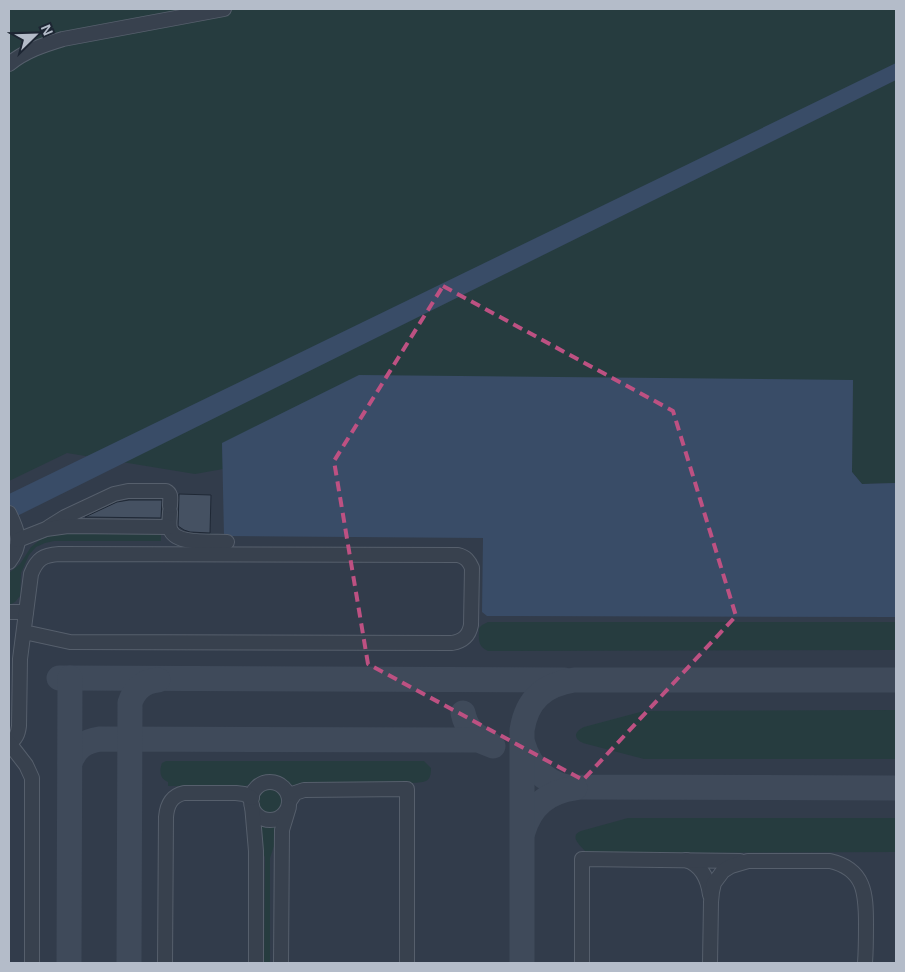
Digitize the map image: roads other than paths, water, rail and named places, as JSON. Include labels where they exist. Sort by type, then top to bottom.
[{"type":"lane","points":[[9,64],[24,54],[46,44],[207,10],[224,9]]},
{"type":"lane","points":[[18,540],[46,529],[56,522],[108,497],[128,491],[166,491],[170,497],[169,527],[174,535],[182,540],[227,542]]},
{"type":"lane","points":[[9,562],[17,550],[18,540],[11,517]]},
{"type":"lane","points":[[46,529],[68,526],[169,527]]},
{"type":"lane","points":[[24,632],[70,642],[452,643],[465,638],[470,630],[472,568],[468,560],[458,554],[51,554],[38,561],[31,574],[19,672],[18,733],[9,743],[26,765],[32,778],[33,786],[32,963]]},
{"type":"lane","points":[[9,612],[26,612]]},
{"type":"lane","points":[[256,963],[256,852],[252,801],[254,792],[258,787],[270,782],[276,783],[286,790],[289,804],[282,830],[281,963]]},
{"type":"lane","points":[[165,963],[166,817],[169,803],[178,794],[244,794],[252,801],[254,811],[258,816],[264,819],[276,820],[286,813],[295,793],[304,790],[407,789],[407,963]]},
{"type":"lane","points":[[582,963],[582,859],[830,862],[842,865],[849,869],[860,882],[865,898],[866,963]]},
{"type":"lane","points":[[685,860],[696,865],[702,871],[709,888],[711,902]]},
{"type":"lane","points":[[710,963],[711,902],[714,883],[723,871],[731,866],[748,861]]},
{"type":"water","points":[[896,63],[896,80],[9,520],[9,494]]},
{"type":"water","points":[[359,375],[853,380],[852,472],[862,484],[896,483],[896,617],[487,616],[482,612],[483,538],[224,536],[222,443]]}]
